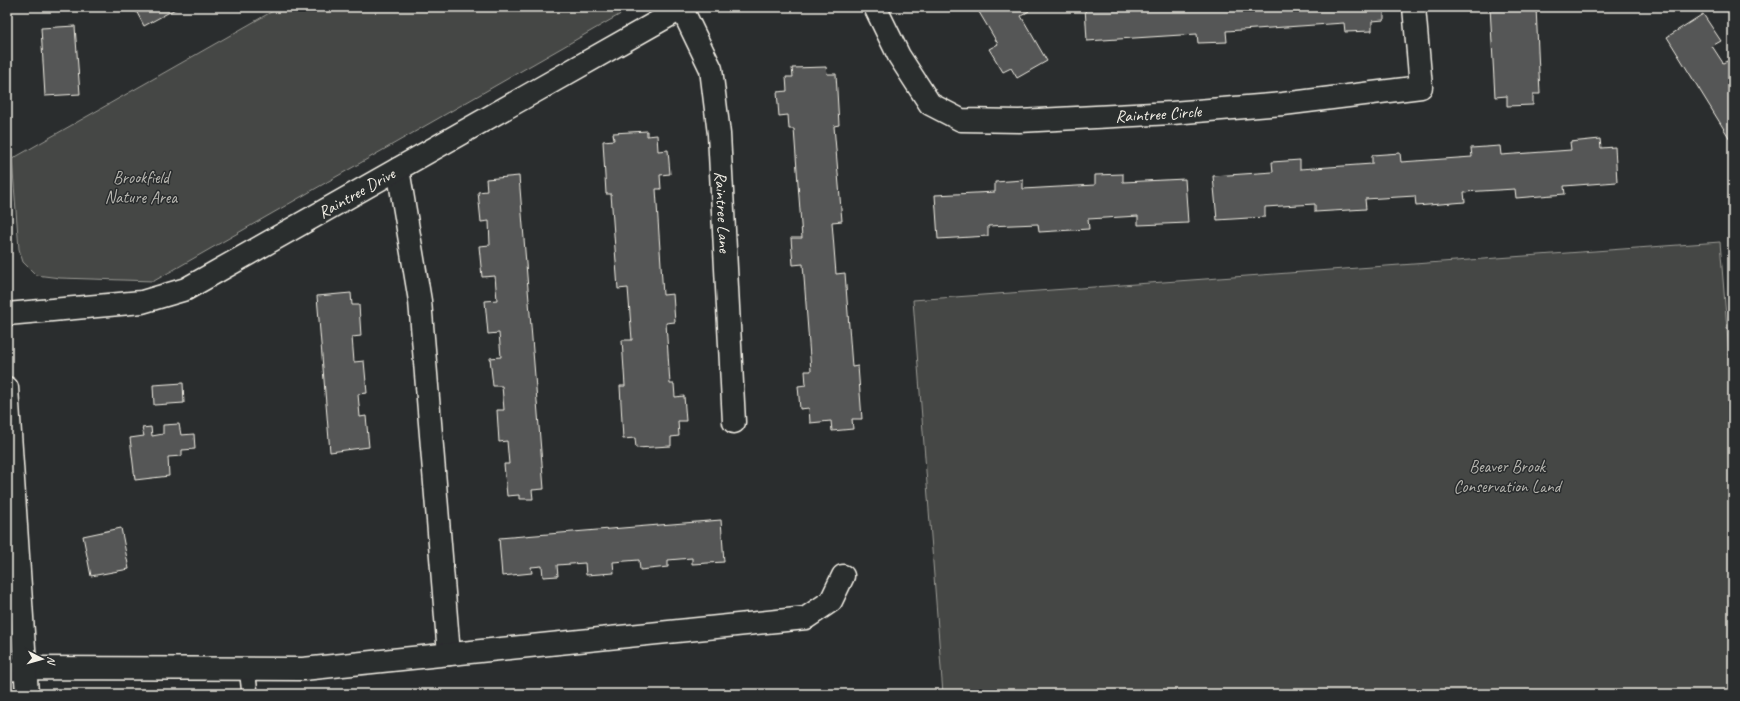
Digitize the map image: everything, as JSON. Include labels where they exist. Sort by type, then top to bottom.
[{"type":"street","name":"Raintree Circle","points":[[875,7],[899,56],[930,104],[961,120],[1019,121],[1172,113],[1283,104],[1421,87],[1414,7]]},
{"type":"street","name":"Raintree Drive","points":[[7,314],[142,302],[186,289],[683,8]]},
{"type":"street","name":"Raintree Lane","points":[[683,8],[711,69],[719,134],[734,422]]},
{"type":"street","points":[[398,168],[420,301],[449,654]]},
{"type":"street","points":[[7,388],[16,669],[27,694]]},
{"type":"street","points":[[16,669],[302,669],[806,618],[832,601],[843,576]]},
{"type":"lane","points":[[247,668],[250,694]]},
{"type":"green space","name":"Brookfield Nature Area","points":[[280,7],[633,7],[154,281],[60,278],[36,275],[23,262],[19,249],[12,159]]},
{"type":"green space","name":"Beaver Brook Conservation Land","points":[[1720,242],[1733,404],[1733,694],[943,694],[913,300]]},
{"type":"building","points":[[134,7],[179,7],[144,26]]},
{"type":"building","points":[[976,7],[1027,7],[1029,11],[1021,16],[1047,61],[1017,78],[1011,68],[1003,72],[989,49],[998,44]]},
{"type":"building","points":[[1085,7],[1384,7],[1384,20],[1372,21],[1372,31],[1345,32],[1344,23],[1226,31],[1227,42],[1198,43],[1197,34],[1087,41]]},
{"type":"building","points":[[1490,7],[1536,7],[1540,94],[1533,94],[1533,105],[1507,106],[1507,96],[1495,97]]},
{"type":"building","points":[[1703,14],[1721,41],[1712,46],[1723,63],[1727,61],[1733,70],[1733,137],[1730,139],[1667,37]]},
{"type":"building","points":[[75,26],[80,94],[45,96],[41,28]]},
{"type":"building","points":[[826,67],[827,74],[836,74],[839,125],[834,126],[842,221],[832,222],[836,274],[845,273],[852,367],[858,366],[862,419],[852,419],[853,429],[832,431],[831,421],[810,423],[809,408],[800,409],[798,386],[806,385],[805,371],[811,371],[803,264],[793,265],[791,238],[802,238],[794,129],[789,129],[788,115],[779,116],[777,92],[787,91],[786,77],[793,77],[792,68]]},
{"type":"building","points":[[647,131],[647,136],[657,135],[658,151],[668,150],[670,174],[660,175],[661,189],[656,189],[663,295],[673,294],[675,322],[666,323],[670,384],[674,384],[675,397],[684,396],[686,421],[678,421],[679,436],[671,437],[671,446],[636,448],[635,438],[623,439],[620,386],[625,386],[622,340],[632,340],[628,288],[618,289],[611,194],[606,194],[603,141],[614,140],[613,133]]},
{"type":"building","points":[[1600,139],[1601,148],[1615,147],[1617,182],[1564,186],[1565,194],[1516,198],[1515,189],[1464,192],[1465,202],[1416,206],[1415,196],[1365,199],[1366,209],[1315,212],[1315,204],[1265,207],[1265,217],[1217,220],[1213,176],[1273,172],[1272,162],[1300,160],[1300,169],[1372,164],[1372,155],[1400,153],[1401,162],[1472,157],[1471,148],[1500,146],[1501,155],[1571,150],[1570,142]]},
{"type":"building","points":[[1123,174],[1123,182],[1185,179],[1188,223],[1138,225],[1138,216],[1088,219],[1089,229],[1039,232],[1038,224],[988,226],[988,236],[938,239],[935,195],[995,192],[995,182],[1023,180],[1023,189],[1095,185],[1095,175]]},
{"type":"building","points":[[519,176],[544,489],[532,490],[533,499],[519,499],[519,495],[507,496],[504,464],[509,464],[507,441],[499,442],[497,410],[504,410],[502,386],[493,386],[490,358],[501,357],[499,333],[488,334],[485,301],[497,300],[495,276],[482,277],[479,246],[490,245],[489,221],[481,222],[478,192],[487,191],[486,179]]},
{"type":"building","points":[[351,293],[352,305],[359,305],[361,336],[352,337],[354,362],[364,361],[367,393],[358,394],[360,417],[366,416],[369,447],[330,452],[317,296]]},
{"type":"building","points":[[183,383],[184,403],[154,405],[153,385]]},
{"type":"building","points":[[179,424],[181,435],[194,434],[195,449],[182,450],[182,456],[168,457],[169,476],[135,480],[130,438],[144,436],[142,428],[151,427],[152,436],[163,434],[163,425]]},
{"type":"building","points":[[721,520],[724,562],[692,564],[692,558],[668,560],[668,567],[640,570],[639,560],[613,562],[614,573],[586,575],[585,563],[557,565],[558,576],[543,577],[542,566],[531,567],[532,573],[502,576],[499,538]]},
{"type":"building","points":[[121,528],[129,569],[91,576],[83,536]]}]
